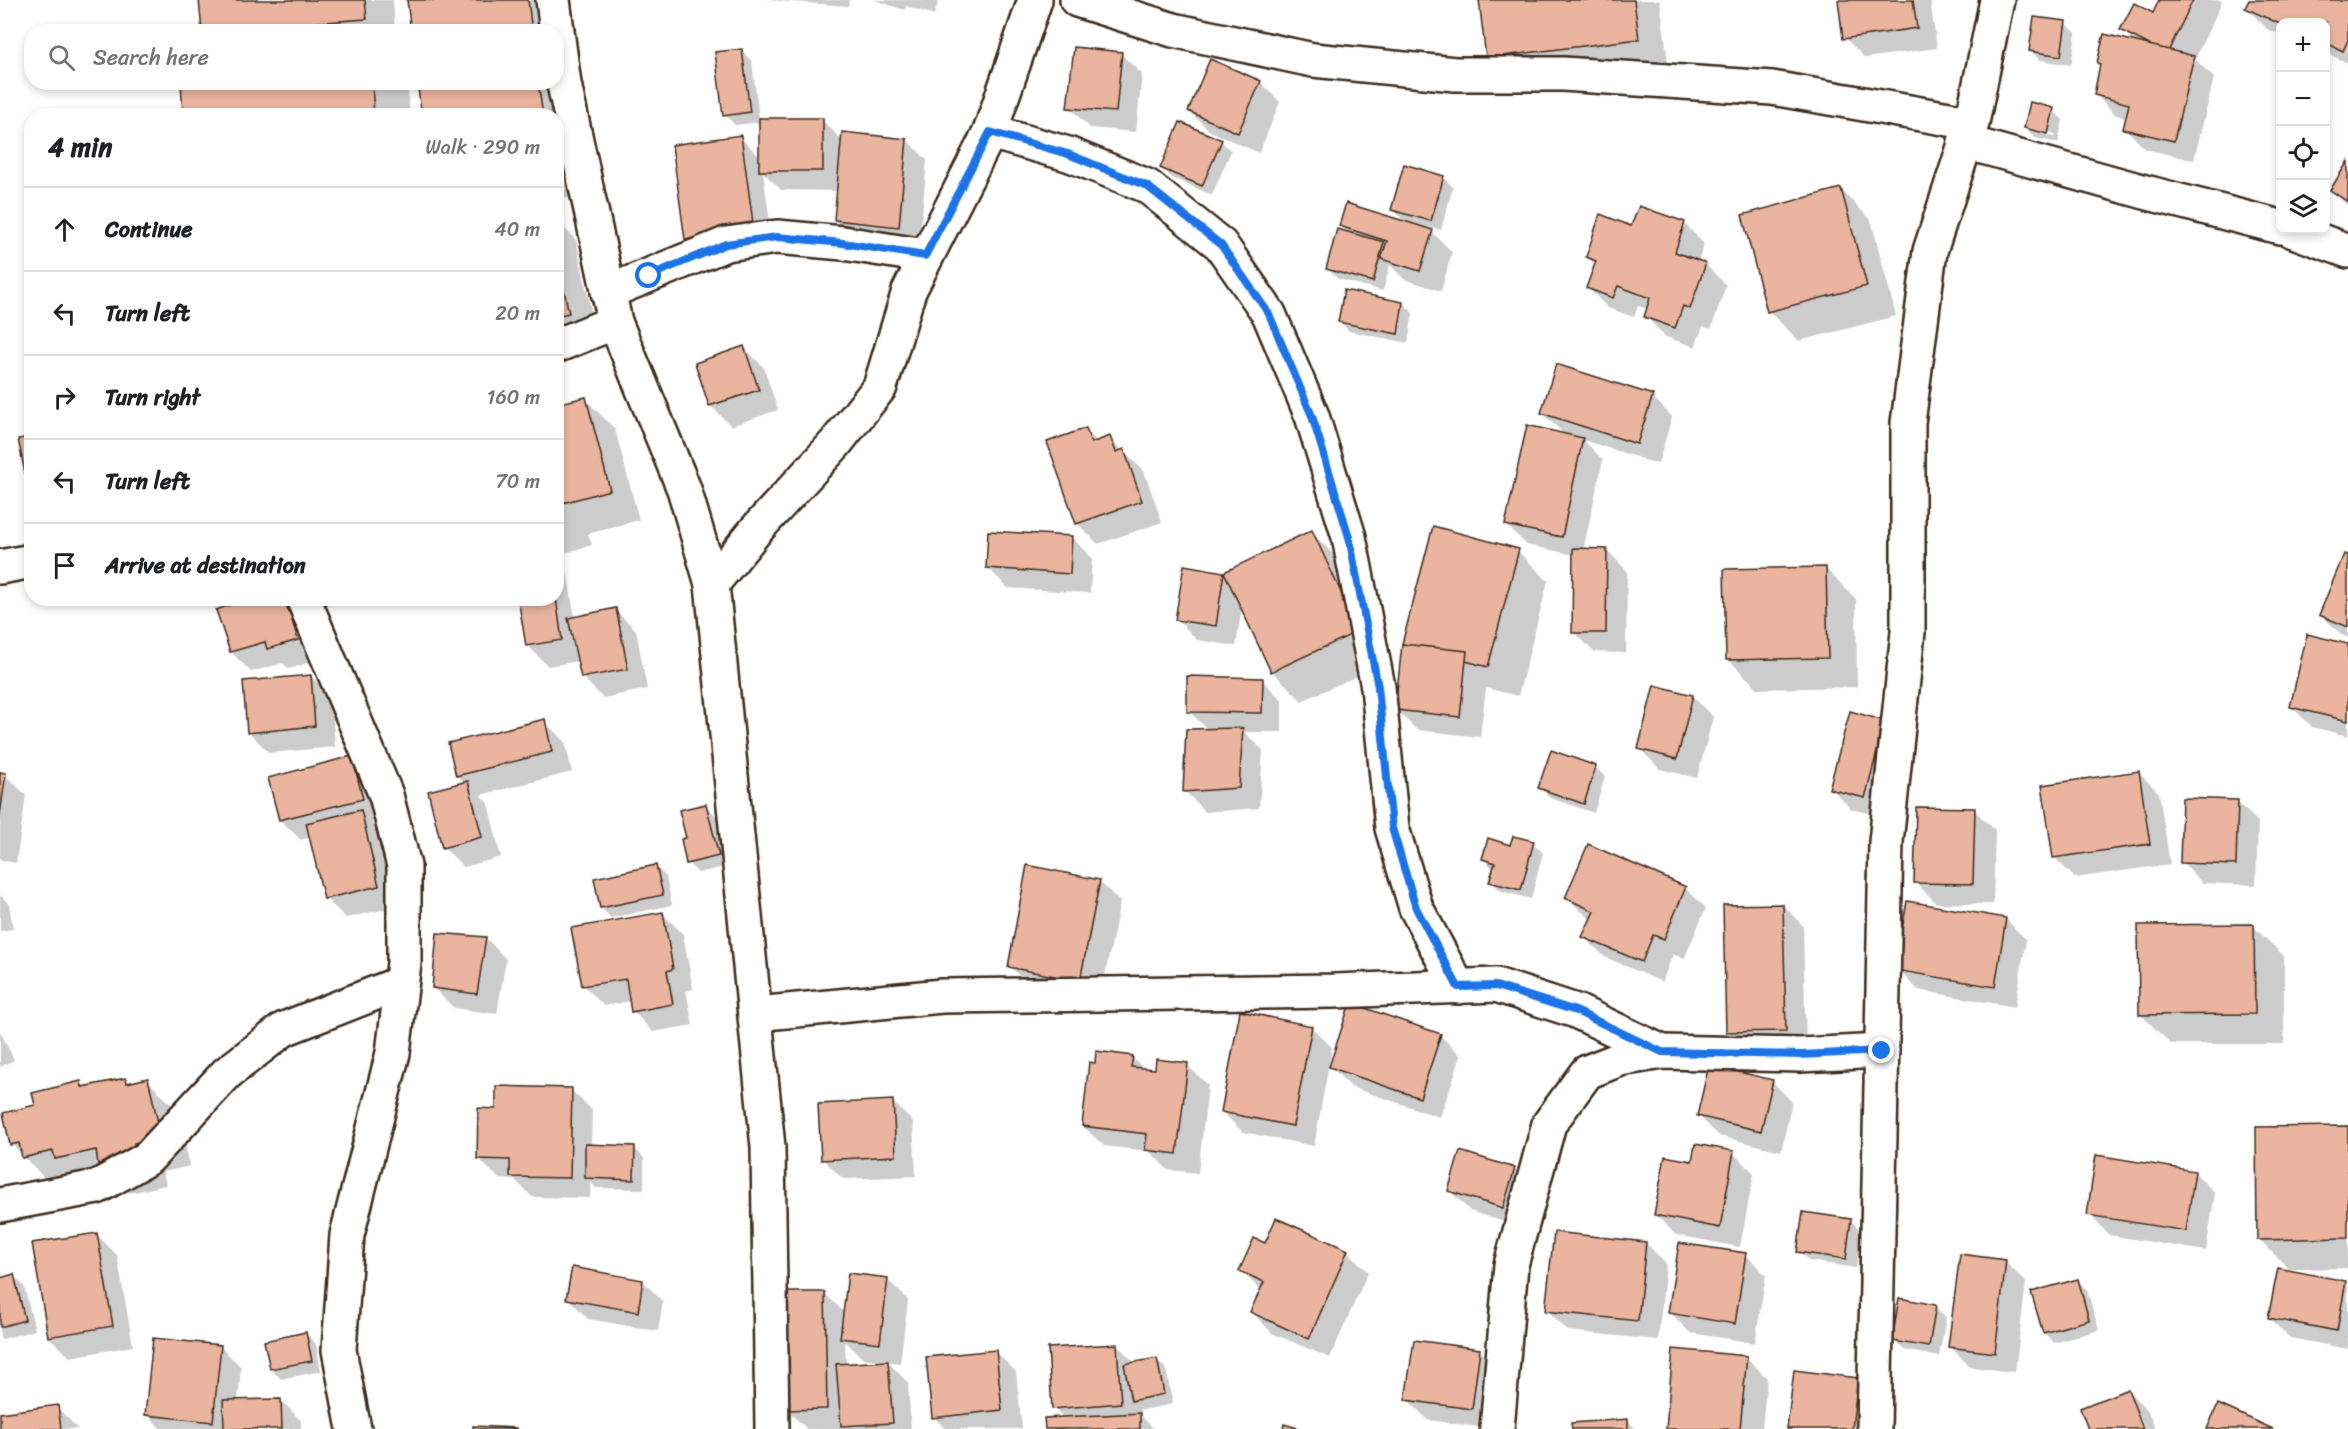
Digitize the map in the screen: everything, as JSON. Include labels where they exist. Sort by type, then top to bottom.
[{"type":"street","points":[[553,0],[556,24]]},
{"type":"street","points":[[712,585],[756,530],[835,444],[880,387],[909,291],[990,132],[1035,0]]},
{"type":"street","points":[[1077,0],[1173,30],[1313,60],[1455,74],[1563,74],[1772,88],[1969,133],[2145,192],[2276,226]]},
{"type":"street","points":[[1874,1429],[1886,842],[1908,632],[1908,423],[1930,251],[1969,133],[1997,0]]},
{"type":"street","points":[[564,84],[611,307],[684,489],[712,585],[768,1147],[772,1429]]},
{"type":"street","points":[[990,132],[1068,154],[1147,186],[1221,245],[1269,314],[1312,416],[1349,537],[1378,687],[1392,828],[1416,908],[1458,987]]},
{"type":"street","points":[[2302,234],[2348,251]]},
{"type":"street","points":[[564,340],[611,307],[726,244],[777,237],[843,243],[925,256]]},
{"type":"street","points":[[0,567],[24,562]]},
{"type":"street","points":[[306,606],[386,795],[404,866],[404,963],[393,1053],[347,1235],[339,1350],[354,1429]]},
{"type":"street","points":[[0,1205],[97,1187],[148,1158],[227,1073],[284,1029],[401,983]]},
{"type":"street","points":[[755,1014],[942,996],[1334,991],[1496,986],[1566,1008],[1662,1052]]},
{"type":"street","points":[[1497,1429],[1511,1265],[1549,1124],[1587,1072],[1620,1059],[1662,1052],[1800,1055],[1882,1051]]},
{"type":"building","points":[[199,0],[365,0],[367,19],[298,24],[201,24]]},
{"type":"building","points":[[407,0],[528,0],[531,24],[410,24]]},
{"type":"building","points":[[1479,0],[1634,0],[1639,39],[1486,58]]},
{"type":"building","points":[[1838,0],[1913,0],[1917,28],[1843,39]]},
{"type":"building","points":[[2159,0],[2193,0],[2167,54],[2120,30],[2134,3],[2153,13]]},
{"type":"building","points":[[2249,0],[2348,0],[2348,40],[2343,51],[2330,45],[2330,18],[2276,18],[2276,22],[2245,8]]},
{"type":"building","points":[[2034,17],[2066,21],[2061,56],[2029,51]]},
{"type":"building","points":[[2104,34],[2194,56],[2174,141],[2123,129],[2129,104],[2094,95],[2100,64],[2097,63]]},
{"type":"building","points":[[1074,47],[1122,52],[1116,112],[1067,108]]},
{"type":"building","points":[[742,49],[750,112],[723,116],[715,52]]},
{"type":"building","points":[[1210,59],[1261,81],[1238,133],[1188,111]]},
{"type":"building","points":[[181,90],[372,90],[374,108],[183,108]]},
{"type":"building","points":[[418,90],[539,90],[542,108],[421,108]]},
{"type":"building","points":[[2030,102],[2054,108],[2048,134],[2024,128]]},
{"type":"building","points":[[759,118],[823,118],[823,171],[759,171]]},
{"type":"building","points":[[1180,122],[1222,140],[1202,186],[1160,168]]},
{"type":"building","points":[[842,132],[907,139],[899,227],[834,220]]},
{"type":"building","points":[[741,135],[754,230],[685,240],[672,145]]},
{"type":"building","points":[[2348,161],[2348,202],[2330,190]]},
{"type":"building","points":[[1404,164],[1444,176],[1431,221],[1391,210]]},
{"type":"building","points":[[1841,188],[1867,286],[1767,312],[1742,215]]},
{"type":"building","points":[[1346,203],[1433,230],[1420,271],[1381,259],[1387,241],[1339,226]]},
{"type":"building","points":[[1639,206],[1685,222],[1675,252],[1706,263],[1690,309],[1683,306],[1675,328],[1644,317],[1650,298],[1618,286],[1613,298],[1586,288],[1596,261],[1586,257],[1600,214],[1631,226]]},
{"type":"building","points":[[1337,229],[1384,242],[1373,282],[1326,269]]},
{"type":"building","points":[[564,290],[569,313],[564,314]]},
{"type":"building","points":[[1344,290],[1403,302],[1398,334],[1338,322]]},
{"type":"building","points":[[744,346],[759,390],[709,406],[695,363]]},
{"type":"building","points":[[1556,364],[1653,395],[1637,444],[1541,413]]},
{"type":"building","points":[[586,397],[610,490],[564,503],[564,402]]},
{"type":"building","points":[[1527,425],[1583,438],[1562,537],[1505,525]]},
{"type":"building","points":[[1086,428],[1091,443],[1110,436],[1116,452],[1124,449],[1142,501],[1076,524],[1047,442]]},
{"type":"building","points":[[24,438],[24,468],[18,439]]},
{"type":"building","points":[[1433,526],[1519,549],[1488,667],[1402,644]]},
{"type":"building","points":[[1312,530],[1359,631],[1271,672],[1224,572]]},
{"type":"building","points":[[988,531],[1072,536],[1070,574],[986,568]]},
{"type":"building","points":[[1573,548],[1607,549],[1606,633],[1572,633]]},
{"type":"building","points":[[2344,554],[2348,555],[2348,627],[2319,615]]},
{"type":"building","points":[[1184,565],[1224,572],[1216,626],[1175,620]]},
{"type":"building","points":[[1826,567],[1828,658],[1726,660],[1724,569]]},
{"type":"building","points":[[227,606],[287,606],[298,640],[267,649],[265,642],[230,652],[216,610]]},
{"type":"building","points":[[519,606],[557,606],[562,640],[526,646]]},
{"type":"building","points":[[616,608],[628,669],[581,678],[568,618]]},
{"type":"building","points":[[2307,634],[2348,644],[2348,721],[2290,707]]},
{"type":"building","points":[[1402,644],[1467,651],[1460,717],[1395,710]]},
{"type":"building","points":[[311,675],[315,726],[247,733],[243,681]]},
{"type":"building","points":[[1187,676],[1263,678],[1262,713],[1187,712]]},
{"type":"building","points":[[1654,685],[1693,695],[1677,759],[1638,749]]},
{"type":"building","points":[[1850,711],[1885,721],[1865,798],[1829,789]]},
{"type":"building","points":[[545,719],[552,752],[456,776],[448,743]]},
{"type":"building","points":[[1243,728],[1239,788],[1183,792],[1186,729]]},
{"type":"building","points":[[1551,750],[1596,766],[1584,804],[1538,788]]},
{"type":"building","points":[[352,756],[363,799],[279,820],[268,778]]},
{"type":"building","points":[[2139,771],[2150,844],[2053,858],[2042,785]]},
{"type":"building","points":[[0,772],[6,773],[0,815]]},
{"type":"building","points":[[468,781],[482,837],[442,848],[428,791]]},
{"type":"building","points":[[2182,798],[2238,800],[2236,865],[2180,863]]},
{"type":"building","points":[[706,804],[719,856],[686,864],[681,839],[686,838],[679,810]]},
{"type":"building","points":[[1916,807],[1975,808],[1973,884],[1914,883]]},
{"type":"building","points":[[361,810],[379,886],[324,899],[306,823]]},
{"type":"building","points":[[1513,836],[1534,841],[1521,890],[1489,882],[1495,863],[1482,859],[1488,838],[1510,845]]},
{"type":"building","points":[[1588,844],[1686,887],[1664,939],[1653,935],[1642,962],[1582,937],[1594,911],[1565,898]]},
{"type":"building","points":[[656,865],[663,895],[600,908],[594,878]]},
{"type":"building","points":[[1027,865],[1100,880],[1080,981],[1008,967]]},
{"type":"building","points":[[1907,901],[2006,918],[1995,987],[1895,970]]},
{"type":"building","points":[[1783,904],[1786,1031],[1726,1032],[1723,905]]},
{"type":"building","points":[[663,912],[673,969],[667,971],[673,1004],[631,1012],[626,979],[582,986],[571,928]]},
{"type":"building","points":[[2254,924],[2255,1014],[2139,1015],[2138,925]]},
{"type":"building","points":[[437,933],[486,937],[477,994],[432,988]]},
{"type":"building","points":[[1350,1003],[1441,1034],[1420,1098],[1329,1067]]},
{"type":"building","points":[[1240,1011],[1312,1026],[1293,1126],[1221,1112]]},
{"type":"building","points":[[1096,1051],[1133,1056],[1131,1067],[1155,1069],[1156,1059],[1188,1063],[1177,1154],[1145,1150],[1147,1134],[1082,1126],[1089,1062],[1095,1063]]},
{"type":"building","points":[[1709,1065],[1773,1080],[1761,1131],[1697,1116]]},
{"type":"building","points":[[126,1078],[127,1083],[148,1078],[161,1136],[134,1143],[136,1155],[98,1164],[96,1150],[55,1159],[53,1151],[22,1158],[19,1143],[10,1145],[3,1113],[35,1105],[32,1093],[81,1081],[82,1087]]},
{"type":"building","points":[[496,1086],[572,1088],[570,1178],[510,1177],[510,1160],[477,1159],[478,1108],[496,1109]]},
{"type":"building","points":[[893,1100],[896,1156],[821,1160],[818,1104]]},
{"type":"building","points":[[2348,1126],[2348,1238],[2257,1240],[2256,1127]]},
{"type":"building","points":[[585,1144],[635,1146],[634,1180],[585,1178]]},
{"type":"building","points":[[1695,1144],[1734,1151],[1720,1228],[1654,1215],[1665,1156],[1692,1161]]},
{"type":"building","points":[[1460,1151],[1515,1168],[1503,1208],[1448,1191]]},
{"type":"building","points":[[2096,1155],[2195,1171],[2186,1231],[2087,1215]]},
{"type":"building","points":[[1803,1212],[1851,1219],[1846,1259],[1797,1252]]},
{"type":"building","points":[[1276,1218],[1348,1250],[1309,1339],[1250,1312],[1264,1282],[1239,1271],[1254,1238],[1265,1243]]},
{"type":"building","points":[[1554,1232],[1646,1242],[1638,1321],[1545,1311]]},
{"type":"building","points":[[97,1233],[113,1326],[48,1337],[32,1243]]},
{"type":"building","points":[[1679,1243],[1746,1253],[1735,1324],[1668,1313]]},
{"type":"building","points":[[1960,1254],[2006,1260],[1995,1353],[1948,1347]]},
{"type":"building","points":[[572,1267],[643,1280],[638,1312],[566,1299]]},
{"type":"building","points":[[2278,1268],[2346,1281],[2337,1331],[2268,1318]]},
{"type":"building","points":[[848,1273],[888,1278],[880,1343],[840,1338]]},
{"type":"building","points":[[14,1274],[25,1320],[0,1327],[0,1278]]},
{"type":"building","points":[[2078,1279],[2089,1320],[2043,1333],[2031,1292]]},
{"type":"building","points":[[783,1292],[825,1292],[827,1409],[786,1410]]},
{"type":"building","points":[[1899,1298],[1936,1305],[1929,1347],[1892,1341]]},
{"type":"building","points":[[306,1332],[312,1361],[270,1369],[264,1341]]},
{"type":"building","points":[[153,1338],[221,1345],[213,1422],[145,1415]]},
{"type":"building","points":[[1414,1340],[1480,1349],[1472,1409],[1405,1400]]},
{"type":"building","points":[[1117,1344],[1121,1403],[1052,1409],[1048,1348]]},
{"type":"building","points":[[1673,1349],[1747,1356],[1740,1429],[1666,1429]]},
{"type":"building","points":[[996,1350],[1002,1410],[932,1418],[926,1357]]},
{"type":"building","points":[[1157,1358],[1164,1394],[1131,1401],[1124,1364]]},
{"type":"building","points":[[888,1361],[893,1423],[841,1426],[836,1364]]},
{"type":"building","points":[[1794,1370],[1858,1378],[1852,1429],[1787,1429]]},
{"type":"building","points":[[2128,1389],[2143,1429],[2088,1429],[2080,1408]]},
{"type":"building","points":[[281,1399],[282,1429],[224,1429],[223,1400]]},
{"type":"building","points":[[2218,1404],[2273,1429],[2207,1429]]},
{"type":"building","points":[[58,1405],[61,1429],[0,1429],[0,1413]]},
{"type":"building","points":[[1140,1413],[1140,1429],[1045,1429],[1044,1418]]},
{"type":"building","points":[[1628,1419],[1628,1429],[1572,1429],[1571,1423]]},
{"type":"building","points":[[1284,1424],[1301,1429],[1283,1429]]},
{"type":"building","points":[[473,1426],[516,1428],[516,1429],[473,1429]]},
{"type":"route","points":[[649,276],[726,244],[777,237],[843,243],[925,256],[990,132],[1068,154],[1147,186],[1221,245],[1269,314],[1312,416],[1349,537],[1378,687],[1392,828],[1416,908],[1458,987],[1496,986],[1576,1011],[1662,1052],[1800,1055],[1882,1051]]}]
